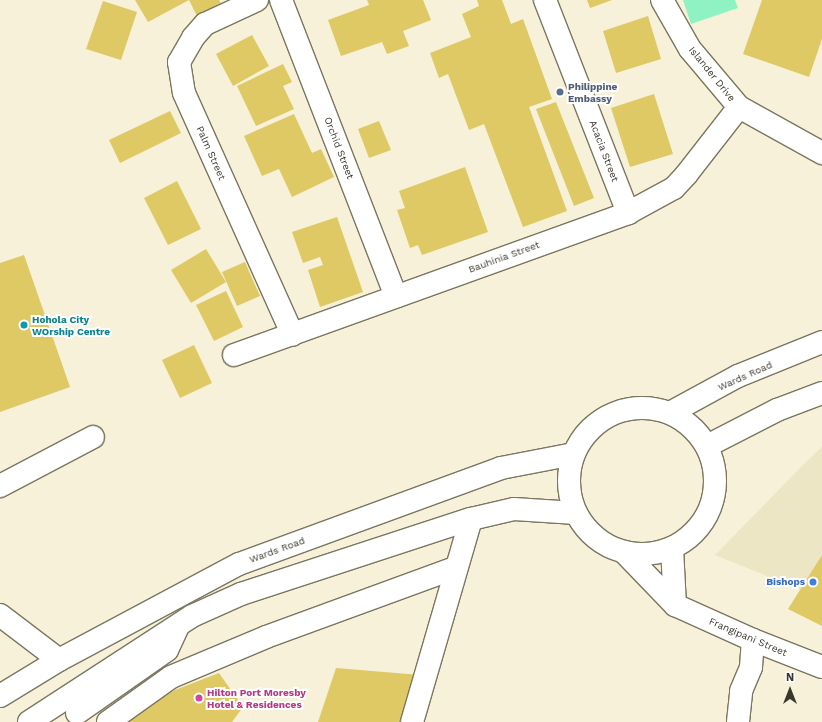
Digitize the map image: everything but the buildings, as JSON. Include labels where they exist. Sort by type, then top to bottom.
[{"type":"street","name":"Palm Street","points":[[257,0],[205,24],[193,38],[179,62],[184,93],[293,335]]},
{"type":"street","name":"Orchid Street","points":[[281,0],[396,296]]},
{"type":"street","name":"Acacia Street","points":[[545,0],[628,213]]},
{"type":"street","name":"Islander Drive","points":[[662,0],[690,49],[738,107],[822,154]]},
{"type":"street","name":"Bauhinia Street","points":[[234,355],[628,213],[674,188],[738,107]]},
{"type":"street","name":"Wards Road","points":[[670,413],[738,376],[822,342]]},
{"type":"street","points":[[707,446],[777,410],[822,393]]},
{"type":"street","points":[[642,408],[670,413],[691,426],[707,446],[714,462],[716,479],[715,497],[709,513],[672,548],[640,554],[624,552],[596,538],[576,513],[569,484],[574,454],[592,430],[613,414],[642,408]]},
{"type":"street","points":[[0,486],[94,437]]},
{"type":"street","name":"Wards Road","points":[[0,696],[59,660],[239,564],[500,468],[574,454]]},
{"type":"street","points":[[29,722],[76,690],[192,616],[241,594],[471,519],[514,509],[576,513]]},
{"type":"street","points":[[412,722],[471,519]]},
{"type":"street","points":[[672,548],[676,605]]},
{"type":"street","name":"Frangipani Street","points":[[624,552],[676,605],[754,640],[822,667]]},
{"type":"street","points":[[108,722],[171,677],[266,637],[457,567]]},
{"type":"street","points":[[0,615],[59,660]]},
{"type":"street","points":[[73,717],[167,650],[178,626]]},
{"type":"street","points":[[738,722],[741,691],[751,667],[754,640]]},
{"type":"street","points":[[73,717],[79,702],[76,690]]},
{"type":"shaded area","points":[[822,447],[822,598],[715,555],[803,465]]},
{"type":"green space","points":[[683,0],[735,0],[738,8],[691,24]]},
{"type":"place","name":"Philippine Embassy","points":[[560,92]]},
{"type":"place","name":"Hohola City WOrship Centre","points":[[24,325]]},
{"type":"place","name":"Bishops","points":[[813,582]]},
{"type":"place","name":"Hilton Port Moresby Hotel & Residences","points":[[199,698]]}]
